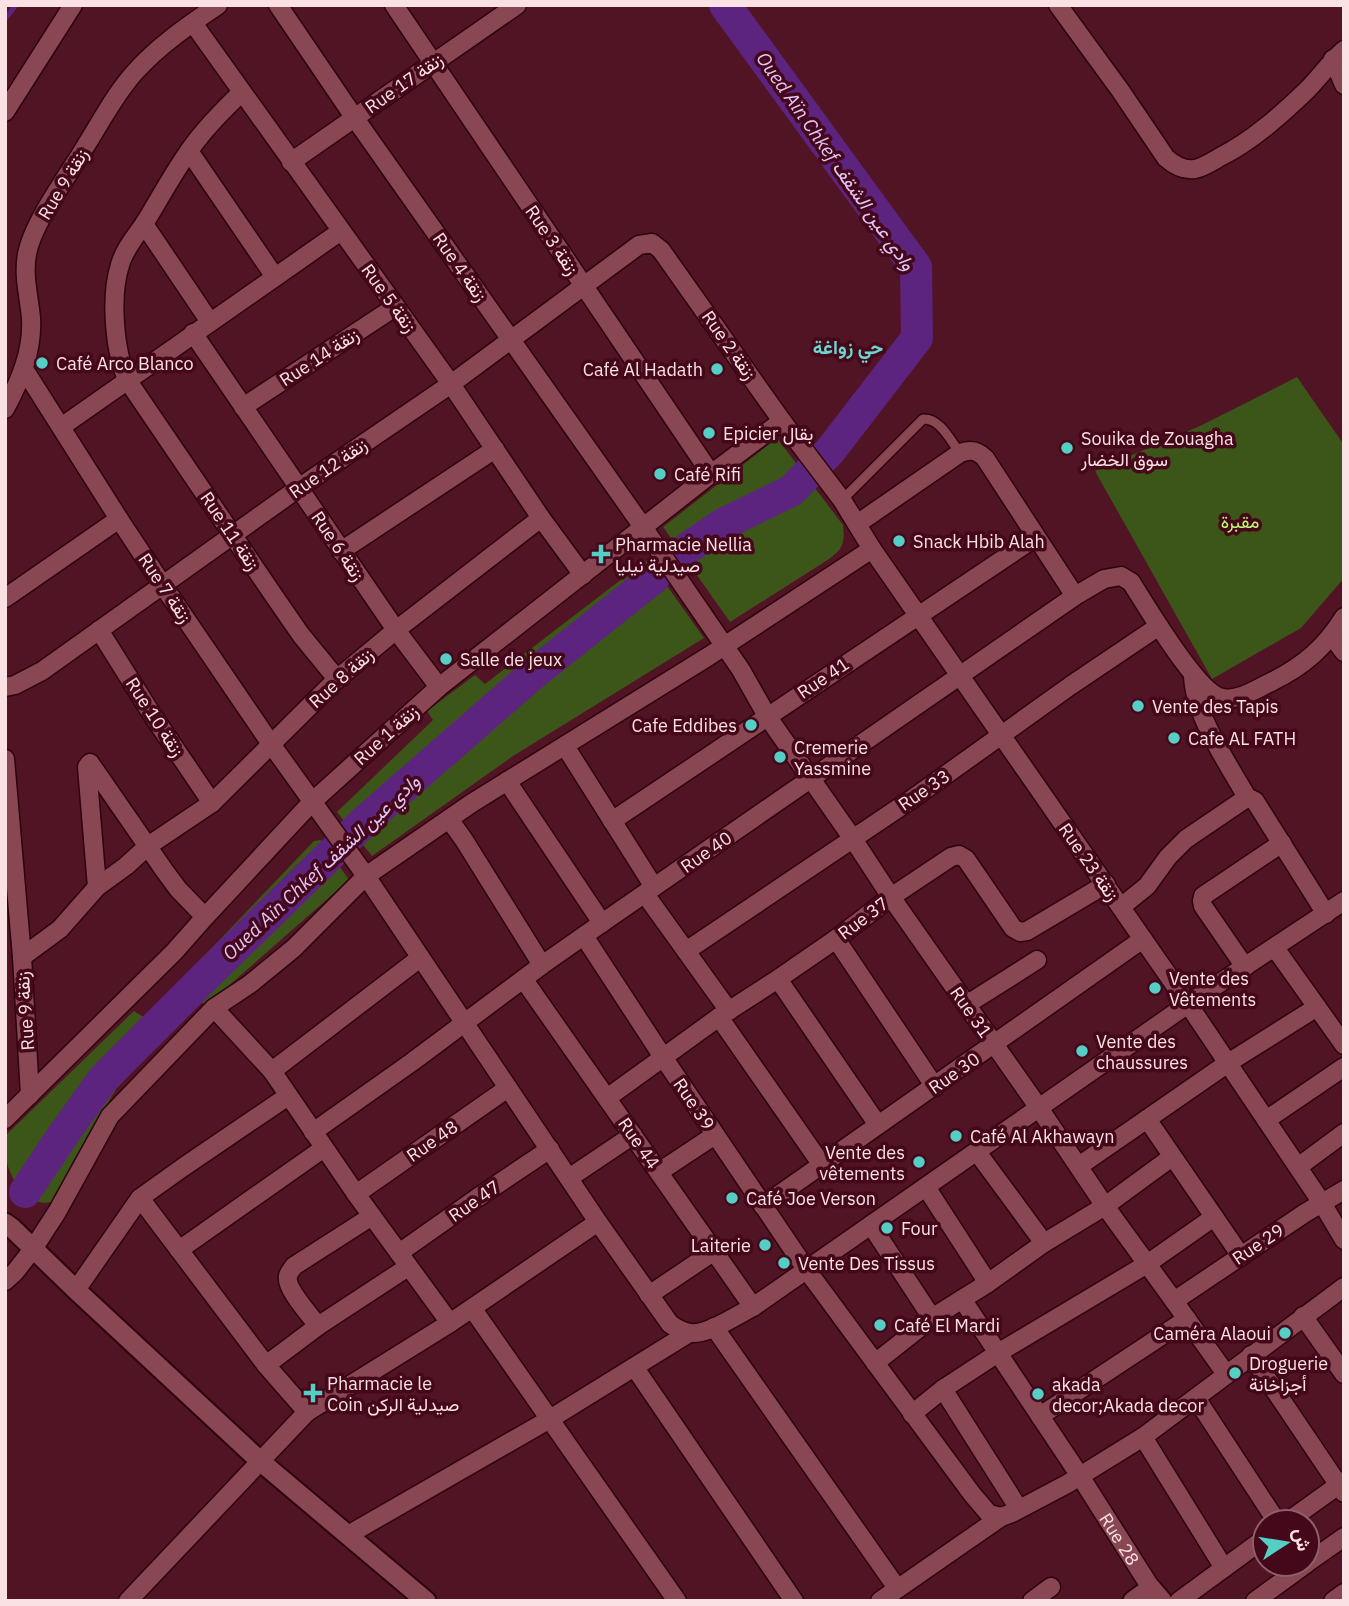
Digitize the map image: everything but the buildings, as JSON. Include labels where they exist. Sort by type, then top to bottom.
[{"type":"street","points":[[5,112],[73,5]]},
{"type":"street","name":"Rue 9 زنقة","points":[[5,409],[24,369],[31,322],[25,268],[32,238],[47,209],[119,92],[134,73],[153,54],[218,5]]},
{"type":"street","name":"Rue 4 زنقة","points":[[278,5],[724,646]]},
{"type":"street","name":"Rue 3 زنقة","points":[[394,5],[711,474]]},
{"type":"street","name":"Rue 17 زنقة","points":[[291,162],[517,5]]},
{"type":"street","points":[[1058,5],[1166,158],[1182,168],[1195,169],[1240,147],[1307,89],[1338,54]]},
{"type":"street","name":"Rue 5 زنقة","points":[[193,23],[451,384],[541,518],[583,575]]},
{"type":"street","points":[[1338,54],[1344,85]]},
{"type":"street","name":"Rue 11 زنقة","points":[[242,92],[189,151],[124,253],[117,275],[117,345],[128,381],[301,635],[337,679]]},
{"type":"street","points":[[189,151],[275,277]]},
{"type":"street","points":[[144,224],[210,322]]},
{"type":"street","points":[[61,426],[341,231]]},
{"type":"street","name":"Rue 12 زنقة","points":[[5,687],[27,680],[451,384],[639,245],[648,243]]},
{"type":"street","name":"Rue 2 زنقة","points":[[648,243],[661,250],[782,421],[837,493]]},
{"type":"street","name":"Rue 14 زنقة","points":[[243,407],[396,307]]},
{"type":"street","name":"Rue 6 زنقة","points":[[193,334],[396,630],[439,687]]},
{"type":"street","name":"Rue 7 زنقة","points":[[24,369],[162,584],[271,744],[366,876],[598,1222],[670,1324],[689,1333]]},
{"type":"street","name":"Rue 1 زنقة","points":[[5,1119],[165,961],[313,802],[439,687],[782,421]]},
{"type":"street","points":[[341,551],[495,449]]},
{"type":"street","points":[[857,524],[960,453],[971,450],[985,458],[1075,596]]},
{"type":"street","name":"Rue 23 زنقة","points":[[837,493],[1000,736],[1188,1004],[1344,1240]]},
{"type":"street","name":"Rue 8 زنقة","points":[[22,957],[60,929],[97,887],[148,846],[212,803],[337,679],[541,518]]},
{"type":"street","points":[[5,598],[119,519]]},
{"type":"street","name":"Rue 41","points":[[611,821],[1036,537]]},
{"type":"street","points":[[5,1281],[33,1249],[57,1212],[110,1116],[214,1008],[250,984],[294,947],[366,876],[449,819],[724,646],[872,548]]},
{"type":"street","name":"Rue 40","points":[[313,1132],[542,965],[1075,596],[1104,579],[1121,576],[1131,582],[1159,626]]},
{"type":"street","points":[[1159,626],[1208,691],[1217,697],[1231,698],[1241,696],[1301,664],[1323,646],[1344,618]]},
{"type":"street","name":"Rue 33","points":[[687,951],[942,778],[1159,626]]},
{"type":"street","name":"Rue 10 زنقة","points":[[99,630],[212,803]]},
{"type":"street","points":[[1332,636],[1344,652]]},
{"type":"street","name":"Rue 31","points":[[724,646],[767,716],[891,897],[1105,1206],[1226,1374]]},
{"type":"street","points":[[1193,674],[1195,695],[1202,714],[1248,799]]},
{"type":"street","points":[[565,746],[724,1014],[822,1165]]},
{"type":"street","name":"Rue 9 زنقة","points":[[5,759],[22,957],[30,1095]]},
{"type":"street","points":[[97,887],[87,767],[89,763],[178,889],[205,917]]},
{"type":"street","points":[[508,781],[602,923]]},
{"type":"street","points":[[1121,907],[1147,886],[1168,857],[1186,839],[1248,799],[1255,801],[1326,914]]},
{"type":"street","points":[[449,819],[542,965]]},
{"type":"street","points":[[1245,967],[1203,906],[1203,896],[1282,843]]},
{"type":"street","name":"Rue 37","points":[[607,1098],[951,857],[963,856],[1016,931],[1023,932],[1106,884]]},
{"type":"street","points":[[348,1535],[550,1419],[689,1333],[699,1333],[715,1327],[752,1307],[1188,1004],[1344,901]]},
{"type":"street","name":"Rue 39","points":[[584,936],[806,1269],[986,1512],[1001,1517]]},
{"type":"street","points":[[835,939],[935,1087]]},
{"type":"street","name":"Rue 30","points":[[763,1206],[1143,939]]},
{"type":"street","points":[[1275,948],[1344,1045]]},
{"type":"street","points":[[272,1071],[420,958]]},
{"type":"street","points":[[966,1005],[1038,960]]},
{"type":"street","points":[[778,979],[878,1125]]},
{"type":"street","name":"Rue 44","points":[[524,980],[752,1307]]},
{"type":"street","points":[[1079,1166],[1228,1063],[1317,1006]]},
{"type":"street","points":[[214,1008],[272,1071],[356,1194],[450,1323]]},
{"type":"street","points":[[1266,1121],[1344,1067]]},
{"type":"street","name":"Rue 48","points":[[356,1194],[508,1088]]},
{"type":"street","points":[[5,1102],[30,1095]]},
{"type":"street","points":[[76,1290],[140,1198],[288,1096]]},
{"type":"street","points":[[1147,1119],[1241,1256]]},
{"type":"street","points":[[1298,1167],[1344,1133]]},
{"type":"street","points":[[569,1178],[633,1135]]},
{"type":"street","points":[[659,1172],[715,1135]]},
{"type":"street","points":[[179,1250],[324,1148]]},
{"type":"street","name":"Rue 47","points":[[266,1365],[403,1260],[477,1198],[550,1149]]},
{"type":"street","points":[[977,1152],[1044,1243]]},
{"type":"street","points":[[875,1363],[932,1318],[1105,1206],[1172,1157]]},
{"type":"street","points":[[926,1187],[988,1283]]},
{"type":"street","name":"Rue 29","points":[[1174,1301],[1344,1190]]},
{"type":"street","points":[[140,1198],[266,1365],[307,1412]]},
{"type":"street","points":[[318,1326],[293,1293],[287,1280],[289,1273],[295,1266],[372,1216]]},
{"type":"street","points":[[912,1414],[943,1389],[998,1353],[1147,1264],[1214,1217]]},
{"type":"street","points":[[8,1221],[76,1290],[260,1461],[426,1601]]},
{"type":"street","points":[[128,1601],[307,1412],[450,1323],[598,1222]]},
{"type":"street","points":[[871,1224],[932,1318]]},
{"type":"street","points":[[649,1295],[713,1252]]},
{"type":"street","points":[[880,1601],[1001,1517],[1080,1476],[1143,1437],[1344,1287]]},
{"type":"street","name":"Rue 28","points":[[962,1299],[1156,1594]]},
{"type":"street","points":[[472,1308],[677,1601]]},
{"type":"street","points":[[1303,1317],[1344,1374]]},
{"type":"street","points":[[1040,1416],[1187,1319]]},
{"type":"street","points":[[715,1327],[897,1588]]},
{"type":"street","points":[[1251,1355],[1342,1486],[1308,1508]]},
{"type":"street","points":[[635,1368],[794,1601]]},
{"type":"street","points":[[943,1389],[1019,1509]]},
{"type":"street","points":[[1196,1398],[1268,1508]]},
{"type":"street","points":[[1143,1437],[1224,1568]]},
{"type":"street","points":[[1321,1554],[1344,1537]]},
{"type":"street","points":[[1179,1601],[1251,1548]]},
{"type":"street","points":[[1255,1601],[1287,1578]]},
{"type":"street","points":[[1032,1601],[1051,1587]]},
{"type":"street","points":[[1333,1601],[1344,1593]]},
{"type":"street","points":[[1133,1601],[1156,1594]]},
{"type":"lane","points":[[837,493],[923,419],[936,423],[960,453]]},
{"type":"green space","name":"مقبرة","points":[[1297,377],[1344,445],[1344,578],[1301,628],[1212,679],[1095,471],[1202,425]]},
{"type":"green space","points":[[777,438],[843,525],[843,541],[840,549],[829,559],[730,622],[663,527]]},
{"type":"green space","points":[[648,559],[704,638],[513,756],[372,856],[337,812],[433,720],[427,711],[475,675],[485,684]]},
{"type":"green space","points":[[321,840],[349,880],[208,1004],[196,1002],[116,1089],[51,1202],[43,1203],[27,1196],[15,1182],[8,1166],[6,1135],[134,1011],[145,1018],[314,841]]},
{"type":"waterway","points":[[5,19],[16,5]]},
{"type":"waterway","name":"Oued Aïn Chkef وادي عين الشقف","points":[[682,552],[723,524],[791,491],[830,451],[917,338],[916,267],[725,5]]},
{"type":"waterway","name":"Oued Aïn Chkef وادي عين الشقف","points":[[25,1192],[103,1079],[208,974],[366,820],[532,675],[654,578]]},
{"type":"place","name":"Café Arco Blanco","points":[[42,363]]},
{"type":"place","name":"Café Al Hadath","points":[[717,369]]},
{"type":"place","name":"Epicier بقال","points":[[709,433]]},
{"type":"place","name":"Souika de Zouagha سوق الخضار","points":[[1067,448]]},
{"type":"place","name":"Café Rifi","points":[[660,474]]},
{"type":"place","name":"Snack Hbib Alah","points":[[899,541]]},
{"type":"place","name":"Pharmacie Nellia صيدلية نيليا","points":[[601,554]]},
{"type":"place","name":"Salle de jeux","points":[[446,659]]},
{"type":"place","name":"Vente des Tapis","points":[[1138,706]]},
{"type":"place","name":"Cafe Eddibes","points":[[751,725]]},
{"type":"place","name":"Cafe AL FATH","points":[[1174,738]]},
{"type":"place","name":"Cremerie Yassmine","points":[[780,757]]},
{"type":"place","name":"Vente des Vêtements","points":[[1155,988]]},
{"type":"place","name":"Vente des chaussures","points":[[1082,1051]]},
{"type":"place","name":"Café Al Akhawayn","points":[[956,1136]]},
{"type":"place","name":"Vente des vêtements","points":[[919,1162]]},
{"type":"place","name":"Café Joe Verson","points":[[732,1198]]},
{"type":"place","name":"Four","points":[[887,1228]]},
{"type":"place","name":"Laiterie","points":[[765,1245]]},
{"type":"place","name":"Vente Des Tissus","points":[[784,1263]]},
{"type":"place","name":"Café El Mardi","points":[[880,1325]]},
{"type":"place","name":"Caméra Alaoui","points":[[1285,1333]]},
{"type":"place","name":"Droguerie أجزاخانة","points":[[1235,1373]]},
{"type":"place","name":"Pharmacie le Coin صيدلية الركن","points":[[313,1393]]},
{"type":"place","name":"akada decor;Akada decor","points":[[1038,1394]]},
{"type":"district","name":"حي زواغة","points":[[848,347]]}]
